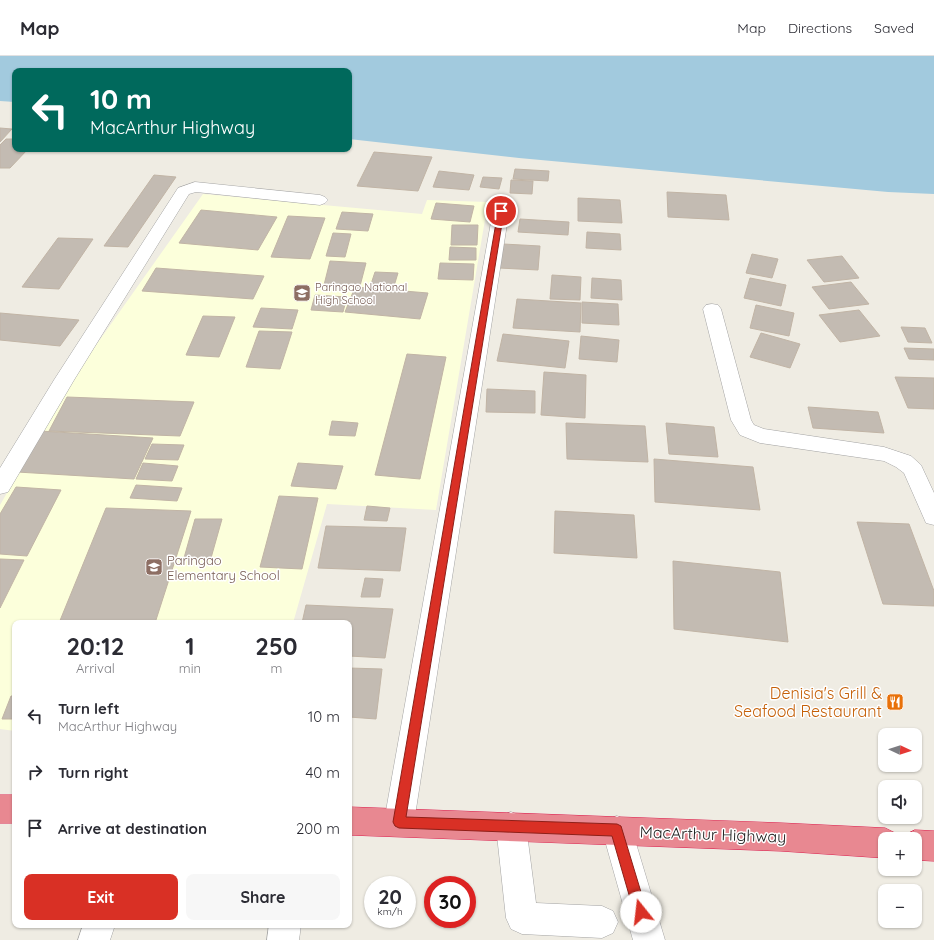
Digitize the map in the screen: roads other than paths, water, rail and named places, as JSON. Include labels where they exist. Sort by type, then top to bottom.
[{"type":"highway","points":[[0,809],[12,809]]},
{"type":"highway","name":"MacArthur Highway","points":[[352,820],[617,830],[878,843]]},
{"type":"highway","points":[[922,845],[934,846]]},
{"type":"street","points":[[0,486],[64,380],[183,191],[195,187],[320,200]]},
{"type":"street","points":[[399,822],[501,211]]},
{"type":"street","points":[[712,309],[741,420],[747,430],[755,435],[767,438],[884,454],[899,458],[909,465],[912,470],[934,518]]},
{"type":"street","points":[[511,826],[522,918],[602,922]]},
{"type":"street","points":[[617,830],[649,940]]},
{"type":"street","points":[[94,940],[97,928]]},
{"type":"street","points":[[283,940],[285,928]]},
{"type":"water","points":[[0,56],[934,56],[934,194],[888,192],[519,158],[352,139],[352,68],[12,68],[12,102],[0,101]]},
{"type":"place","name":"Paringao National High School","points":[[302,293]]},
{"type":"place","name":"Paringao Elementary School","points":[[154,567]]},
{"type":"place","name":"Denisia's Grill & Seafood Restaurant","points":[[895,702]]}]
